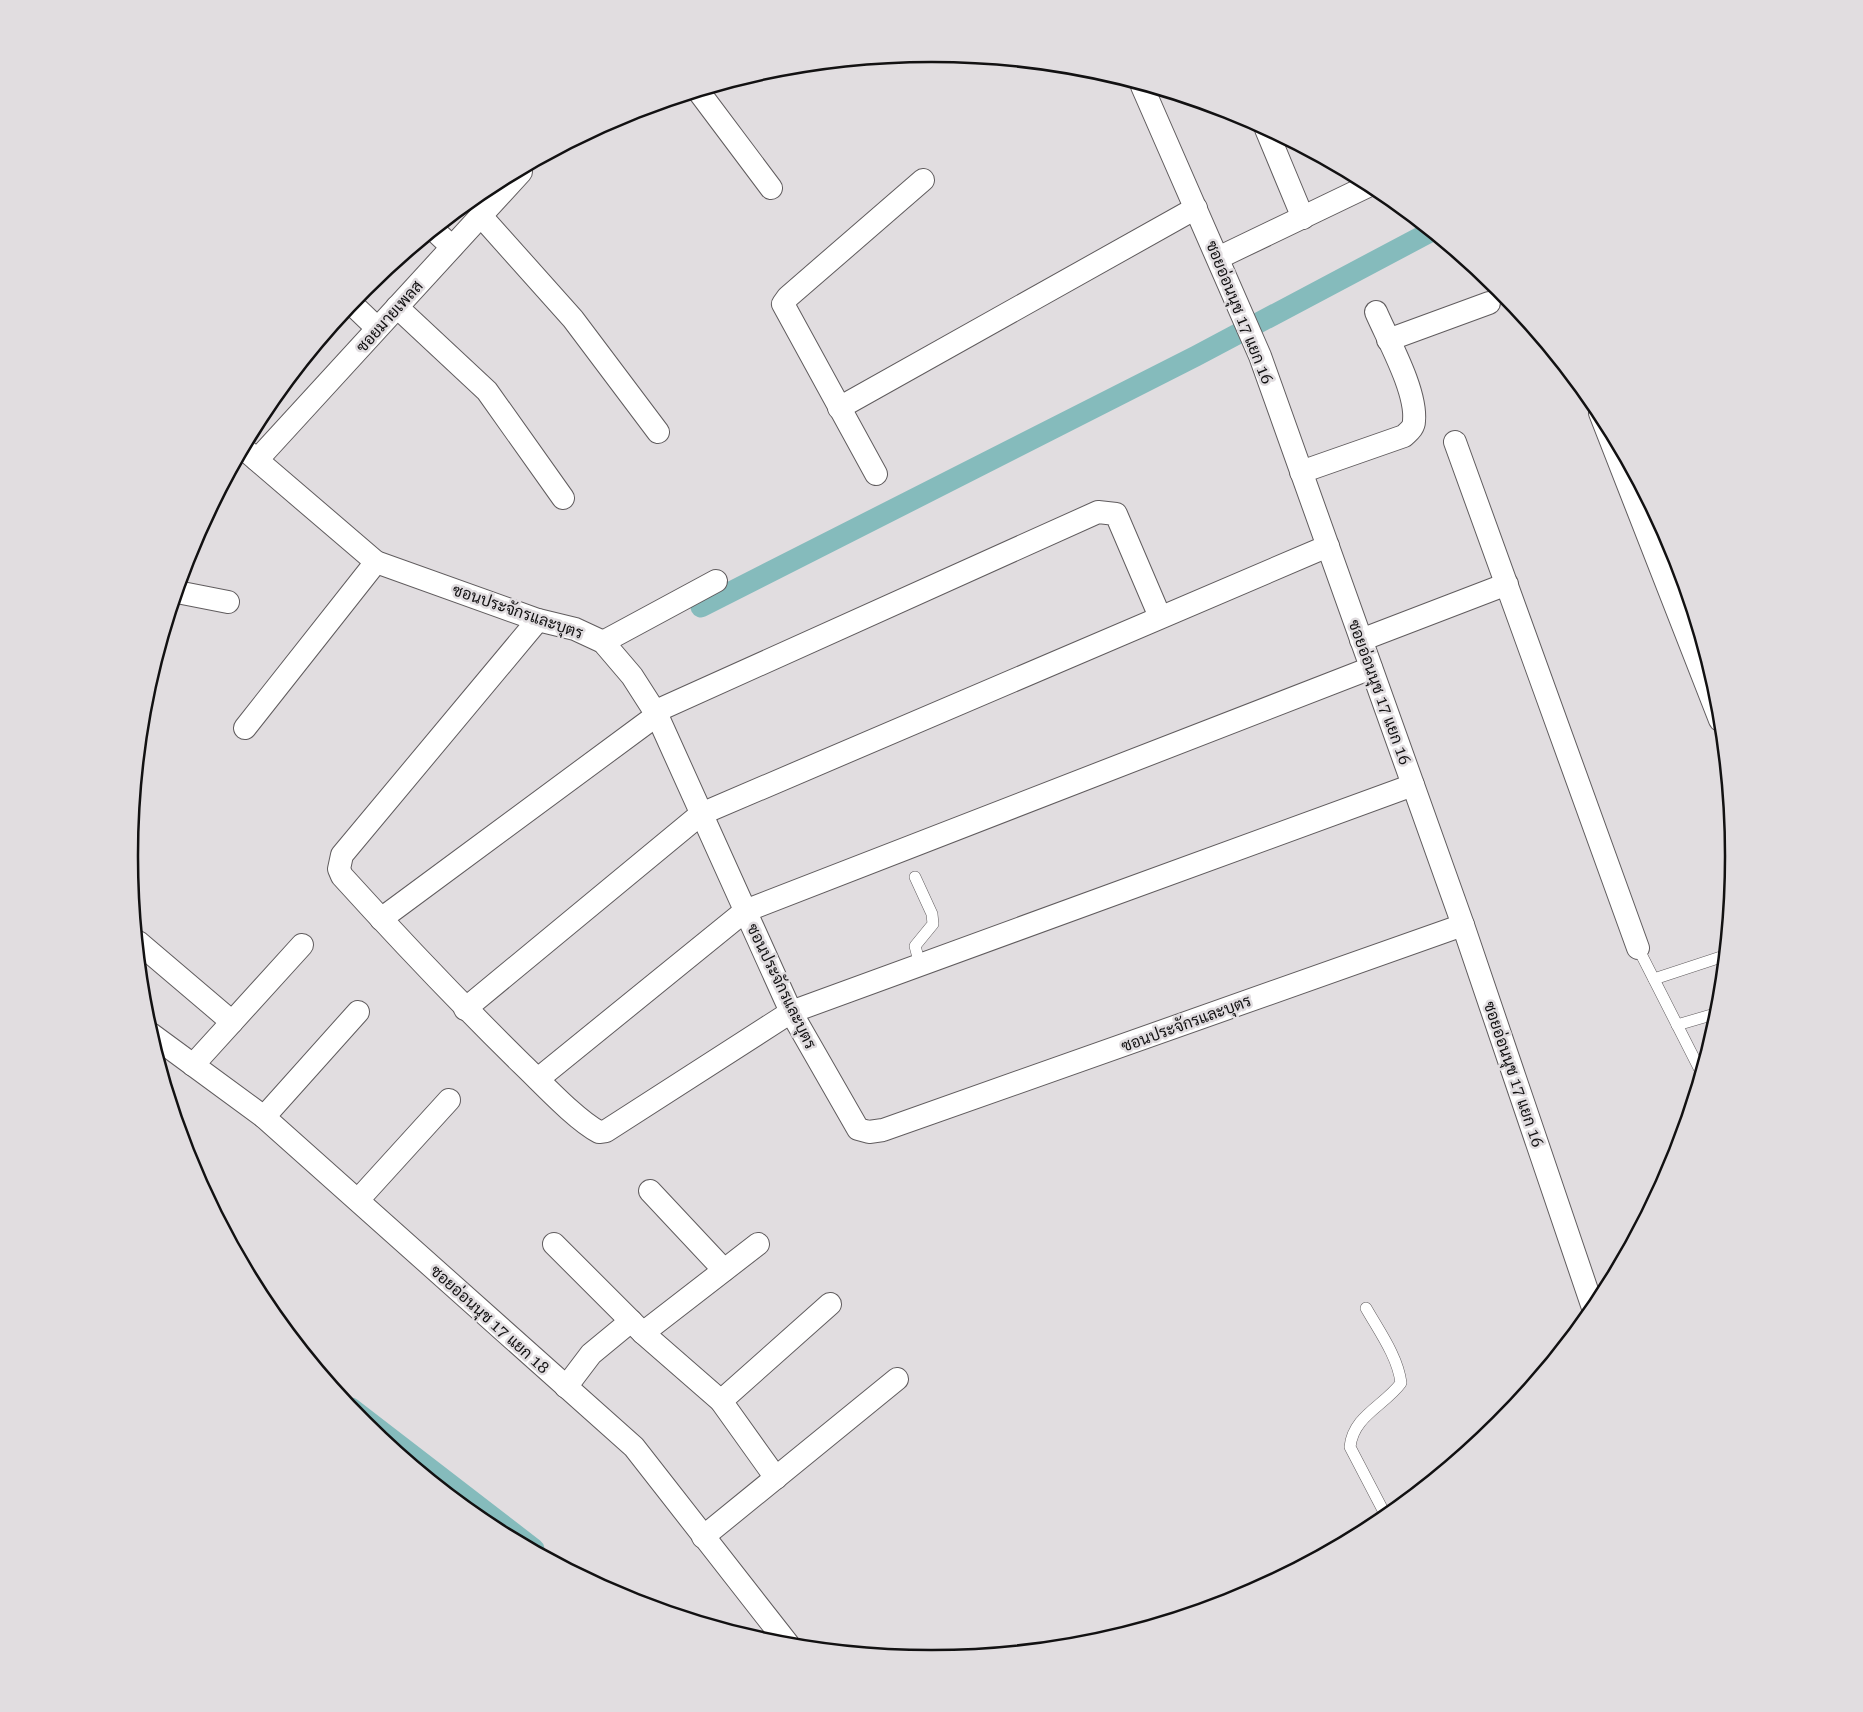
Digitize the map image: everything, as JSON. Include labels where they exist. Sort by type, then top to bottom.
[{"type":"street","name":"ซอยอ่อนนุช 17 แยก 16","points":[[1145,92],[1260,356],[1463,924],[1590,1298]]},
{"type":"street","points":[[703,97],[771,188]]},
{"type":"street","points":[[1270,139],[1303,218]]},
{"type":"street","points":[[876,474],[785,312],[783,304],[788,297],[923,180]]},
{"type":"street","name":"ซอยมายเพลส","points":[[250,454],[377,328],[510,185]]},
{"type":"street","points":[[1218,258],[1361,189]]},
{"type":"street","points":[[839,408],[1196,208]]},
{"type":"street","points":[[481,216],[573,319],[658,432]]},
{"type":"street","points":[[438,234],[452,247]]},
{"type":"street","points":[[1388,340],[1489,303]]},
{"type":"street","points":[[397,307],[487,392],[563,498]]},
{"type":"street","points":[[357,309],[377,328]]},
{"type":"street","points":[[1302,472],[1404,436],[1410,431],[1414,420],[1410,390],[1376,312]]},
{"type":"street","points":[[1455,442],[1638,948]]},
{"type":"street","name":"ซอนประจักรและบุตร","points":[[250,454],[376,562],[538,620],[575,629],[603,642],[632,676],[656,714],[791,1012],[858,1130],[875,1132],[1463,924]]},
{"type":"street","points":[[1616,455],[1706,684]]},
{"type":"street","points":[[381,918],[656,714],[1098,512],[1116,514],[1160,617]]},
{"type":"street","points":[[465,1009],[701,814],[1328,546]]},
{"type":"street","points":[[244,728],[376,562]]},
{"type":"street","points":[[603,642],[716,581]]},
{"type":"street","points":[[1361,640],[1507,584]]},
{"type":"street","points":[[183,593],[228,602]]},
{"type":"street","points":[[538,620],[342,855],[339,869],[342,876],[465,1009],[538,1079],[593,1129],[599,1132],[606,1131],[791,1012],[1413,785]]},
{"type":"street","points":[[538,1079],[745,910],[1371,668]]},
{"type":"street","points":[[192,1065],[302,945]]},
{"type":"street","points":[[144,947],[232,1022]]},
{"type":"street","points":[[264,1117],[358,1012]]},
{"type":"street","name":"ซอยอ่อนนุช 17 แยก 18","points":[[160,1041],[264,1117],[634,1447],[781,1635]]},
{"type":"street","points":[[358,1200],[448,1100]]},
{"type":"street","points":[[650,1191],[724,1270]]},
{"type":"street","points":[[554,1244],[637,1327],[721,1401],[776,1478]]},
{"type":"street","points":[[566,1387],[588,1357],[724,1270],[758,1244]]},
{"type":"street","points":[[721,1401],[830,1304]]},
{"type":"street","points":[[704,1537],[897,1379]]},
{"type":"lane","points":[[915,877],[932,914],[934,924],[915,946],[920,965]]},
{"type":"lane","points":[[1638,948],[1697,1064]]},
{"type":"lane","points":[[1654,979],[1718,958]]},
{"type":"lane","points":[[1677,1024],[1709,1015]]},
{"type":"lane","points":[[1366,1308],[1387,1345],[1400,1374],[1401,1383],[1390,1396],[1362,1419],[1351,1436],[1350,1447],[1382,1509]]},
{"type":"waterway","points":[[701,607],[1196,356],[1425,234]]},
{"type":"waterway","points":[[402,1447],[492,1517]]}]
